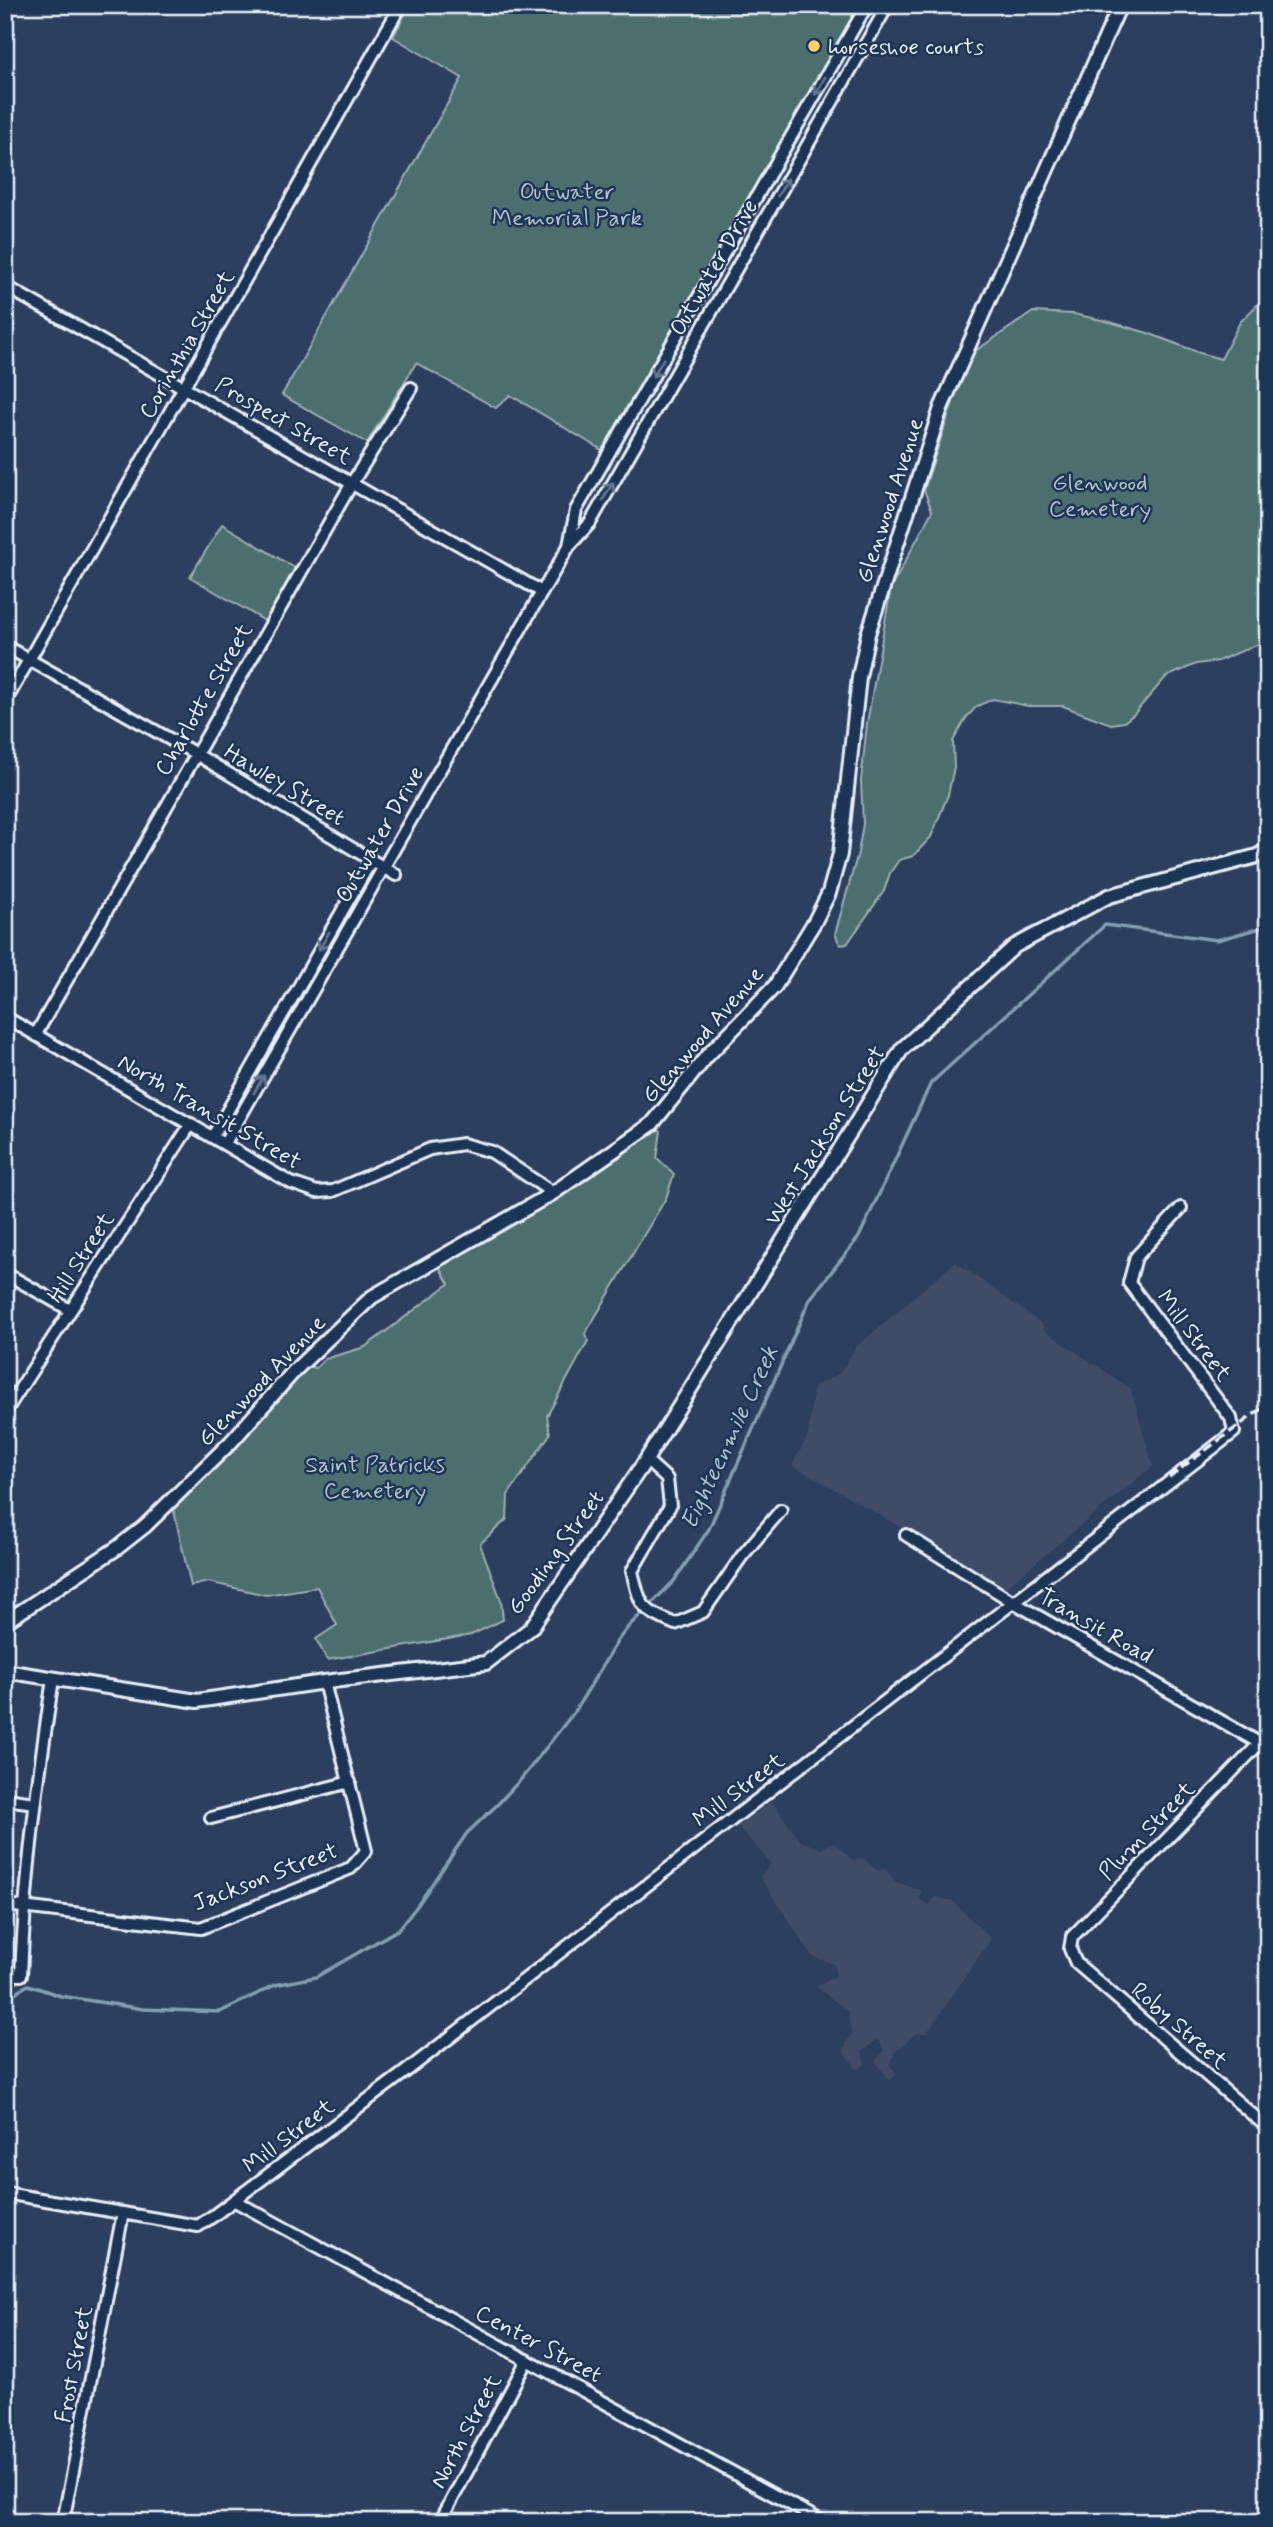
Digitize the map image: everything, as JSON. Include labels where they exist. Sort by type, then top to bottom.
[{"type":"street","name":"Corinthia Street","points":[[5,702],[401,5]]},
{"type":"street","name":"Outwater Drive","points":[[569,546],[576,510],[867,5]]},
{"type":"street","name":"Outwater Drive","points":[[225,1143],[542,592],[569,546],[590,523],[888,5]]},
{"type":"street","name":"Glenwood Avenue","points":[[5,1622],[117,1548],[145,1526],[231,1442],[295,1370],[372,1297],[553,1193],[652,1124],[702,1053],[775,986],[829,893],[840,854],[859,677],[868,634],[941,408],[1120,5]]},
{"type":"street","name":"Prospect Street","points":[[5,286],[542,592]]},
{"type":"street","name":"Charlotte Street","points":[[36,1034],[352,483],[411,388]]},
{"type":"street","name":"Hawley Street","points":[[5,646],[196,754],[396,875]]},
{"type":"street","name":"West Jackson Street","points":[[646,1460],[902,1049],[1015,946],[1109,896],[1257,856],[1268,850]]},
{"type":"street","name":"Outwater Drive","points":[[213,1136],[371,861]]},
{"type":"street","name":"North Transit Street","points":[[5,1017],[291,1183],[317,1192],[344,1187],[430,1149],[463,1143],[492,1152],[553,1193]]},
{"type":"street","name":"Hill Street","points":[[5,1412],[191,1124]]},
{"type":"street","name":"Mill Street","points":[[5,2193],[198,2226],[234,2202],[1234,1432],[1231,1418],[1129,1283],[1136,1257],[1181,1208]]},
{"type":"street","points":[[5,1273],[70,1310]]},
{"type":"street","points":[[646,1460],[667,1479],[670,1506],[632,1571],[639,1601],[649,1612],[676,1624],[703,1612],[742,1556],[781,1510]]},
{"type":"street","name":"Gooding Street","points":[[5,1671],[197,1701],[324,1682],[485,1663],[531,1628],[646,1460]]},
{"type":"street","name":"Transit Road","points":[[906,1535],[1015,1603],[1264,1745]]},
{"type":"street","points":[[5,1974],[21,1975],[24,1907],[34,1803],[53,1679]]},
{"type":"street","points":[[211,1818],[350,1782],[324,1682]]},
{"type":"street","name":"Plum Street","points":[[1070,1949],[1072,1937],[1264,1745]]},
{"type":"street","name":"Jackson Street","points":[[5,1905],[201,1928],[351,1868],[366,1851],[350,1782]]},
{"type":"street","points":[[5,1799],[34,1803]]},
{"type":"street","name":"Roby Street","points":[[1070,1949],[1076,1963],[1268,2128]]},
{"type":"street","name":"Center Street","points":[[234,2202],[823,2522]]},
{"type":"street","name":"Frost Street","points":[[63,2522],[123,2213]]},
{"type":"street","name":"North Street","points":[[440,2522],[527,2360]]},
{"type":"street","points":[[5,2519],[10,2522]]},
{"type":"shaded area","points":[[955,1262],[1041,1323],[1045,1331],[1131,1389],[1153,1466],[1006,1587],[792,1465],[808,1436],[814,1387],[840,1373],[855,1348]]},
{"type":"shaded area","points":[[772,1801],[800,1841],[821,1849],[833,1842],[854,1861],[863,1858],[878,1871],[884,1868],[896,1882],[922,1891],[919,1899],[930,1905],[935,1897],[953,1901],[991,1939],[927,2033],[916,2033],[894,2053],[890,2066],[897,2074],[890,2081],[875,2061],[884,2050],[877,2039],[862,2052],[865,2064],[857,2070],[843,2050],[852,2033],[847,2010],[816,1987],[836,1976],[834,1964],[812,1956],[760,1877],[771,1864],[738,1826]]},
{"type":"green space","name":"Outwater Memorial Park","points":[[410,5],[860,5],[602,450],[510,395],[496,408],[416,363],[367,443],[282,395],[462,78],[393,37]]},
{"type":"green space","name":"Glenwood Cemetery","points":[[1268,294],[1268,640],[1218,661],[1196,664],[1166,677],[1124,722],[1111,724],[1063,706],[1028,706],[993,699],[977,706],[966,718],[953,741],[954,767],[948,795],[931,837],[913,856],[899,860],[890,873],[884,891],[847,944],[840,945],[835,934],[858,853],[863,824],[861,781],[867,723],[891,588],[932,511],[924,490],[968,356],[1033,312],[1074,314],[1110,322],[1221,359],[1240,322]]},
{"type":"green space","points":[[222,524],[295,568],[265,621],[190,577]]},
{"type":"green space","name":"Saint Patricks Cemetery","points":[[653,1127],[661,1131],[657,1158],[674,1174],[666,1198],[585,1334],[588,1341],[547,1416],[550,1434],[508,1495],[507,1519],[480,1544],[501,1600],[503,1620],[471,1635],[327,1660],[316,1639],[337,1625],[317,1587],[266,1595],[208,1582],[191,1586],[173,1507],[306,1366],[316,1368],[325,1359],[365,1347],[449,1284],[438,1265],[623,1155]]},
{"type":"waterway","name":"Eighteenmile Creek","points":[[5,1999],[28,1985],[61,1996],[143,2009],[220,2012],[275,1985],[316,1977],[399,1929],[467,1833],[522,1778],[575,1711],[618,1640],[674,1581],[709,1529],[810,1299],[859,1237],[931,1083],[1105,925],[1217,940],[1268,926]]},
{"type":"railway","points":[[1169,1477],[1268,1404]]},
{"type":"place","name":"horseshoe courts","points":[[814,46]]}]
